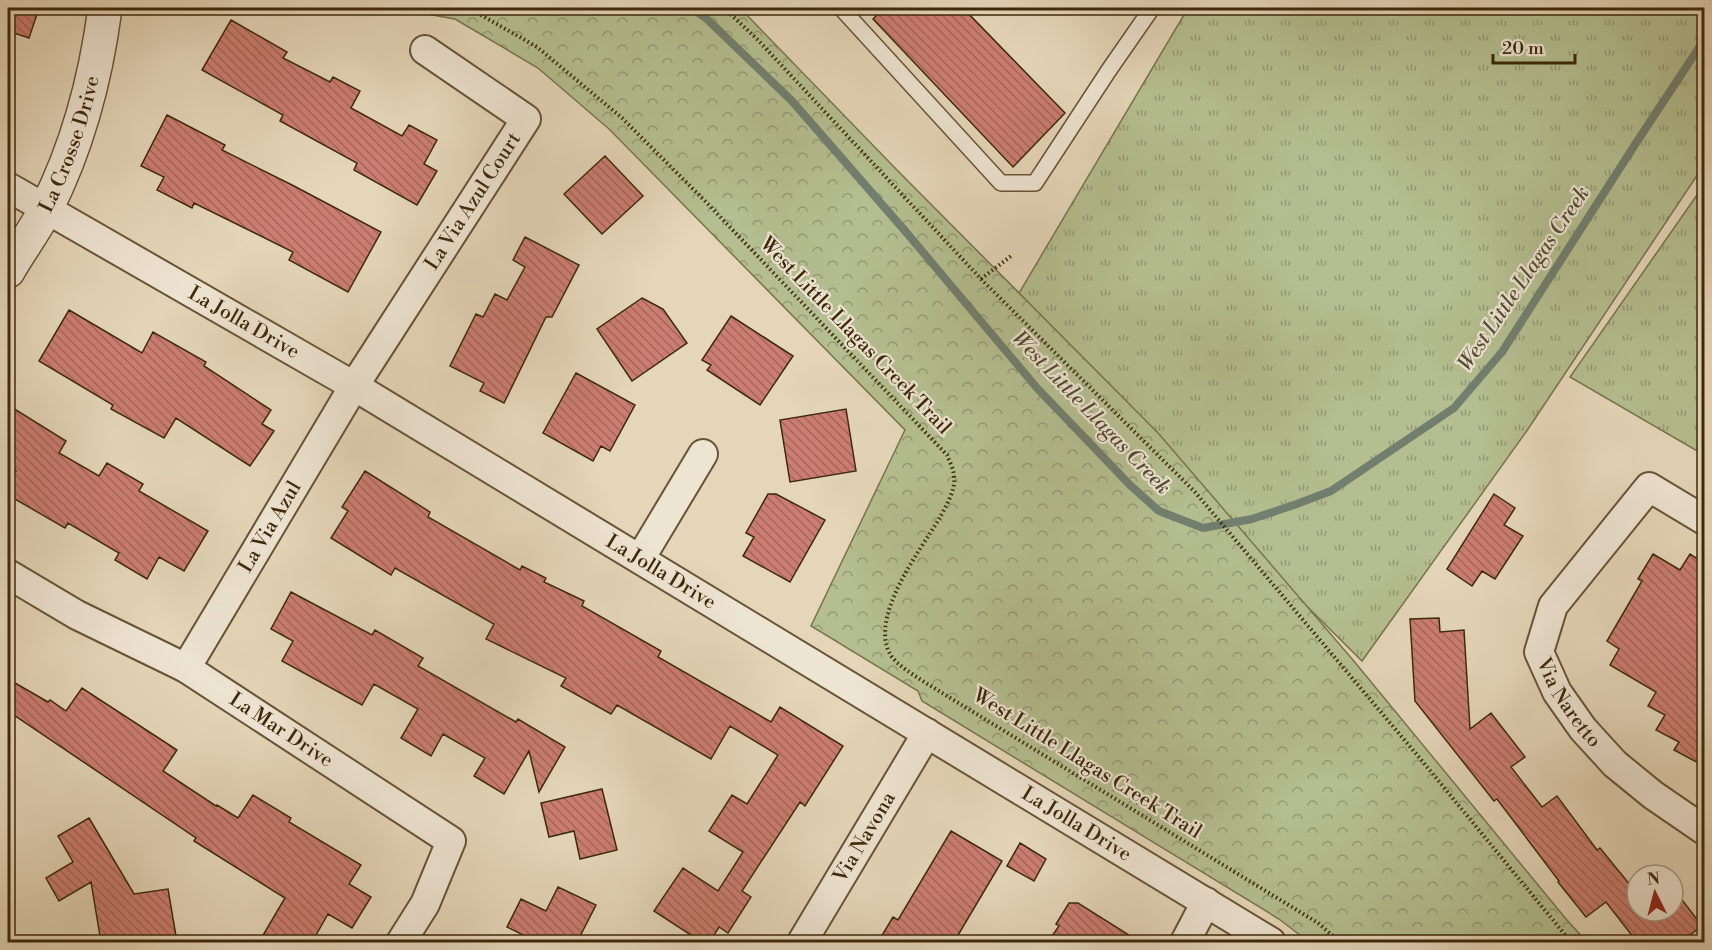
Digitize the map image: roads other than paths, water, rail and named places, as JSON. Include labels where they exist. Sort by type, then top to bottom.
[{"type":"street","name":"La Crosse Drive","points":[[8,271],[46,209],[68,158],[83,115],[97,58],[105,8]]},
{"type":"street","name":"La Via Azul Court","points":[[354,386],[526,119],[425,50]]},
{"type":"street","name":"La Jolla Drive","points":[[8,187],[354,386],[1270,942]]},
{"type":"street","name":"La Via Azul","points":[[186,668],[354,386]]},
{"type":"street","points":[[640,559],[703,454]]},
{"type":"street","name":"Via Naretto","points":[[1704,520],[1649,487],[1553,606],[1539,652],[1557,692],[1583,729],[1623,770],[1653,795],[1704,830]]},
{"type":"street","name":"La Mar Drive","points":[[8,574],[77,615],[186,668],[451,841],[425,904],[401,942]]},
{"type":"street","name":"Via Navona","points":[[802,942],[927,734]]},
{"type":"street","points":[[1185,942],[1206,902]]},
{"type":"lane","points":[[841,8],[1001,183],[1035,183],[1152,8]]},
{"type":"waterway","name":"West Little Llagas Creek","points":[[692,8],[708,20],[792,101],[1037,388],[1130,485],[1159,511],[1203,528],[1252,519],[1331,491],[1454,408],[1502,352],[1704,40]]}]
